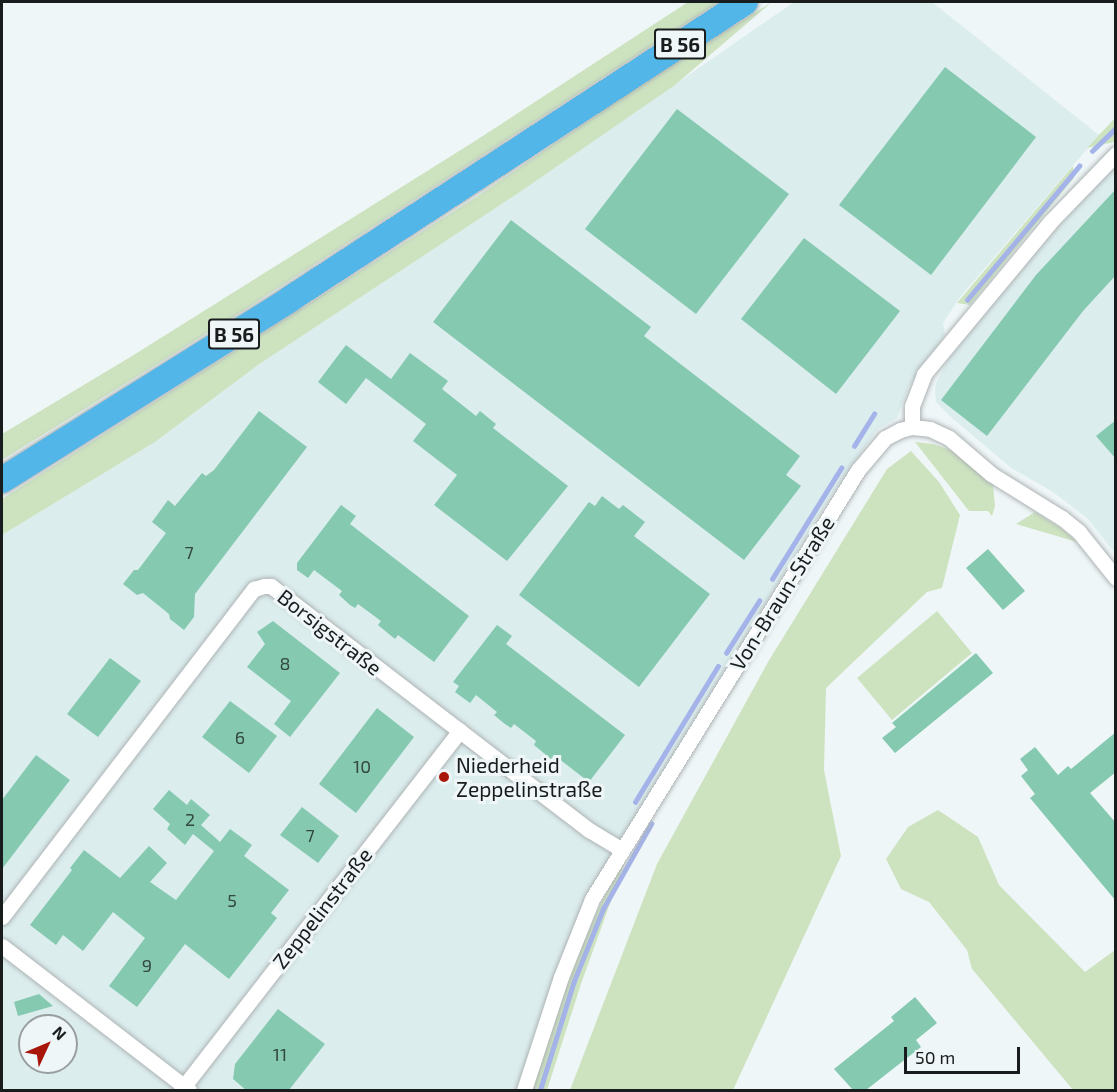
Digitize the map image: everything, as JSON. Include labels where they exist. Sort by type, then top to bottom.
[{"type":"highway","name":"B 56","points":[[2,480],[300,293],[745,2]]},
{"type":"street","points":[[1116,154],[1050,222],[924,374],[912,406],[912,427],[930,429],[949,438],[991,474],[1062,518],[1079,532],[1116,578]]},
{"type":"street","name":"Von-Braun-Straße","points":[[524,1090],[561,977],[592,898],[858,470],[885,438],[912,427]]},
{"type":"street","name":"Borsigstraße","points":[[2,917],[254,589],[271,586],[589,830],[621,849]]},
{"type":"street","name":"Zeppelinstraße","points":[[185,1089],[460,730]]},
{"type":"street","points":[[2,946],[185,1089]]},
{"type":"shaded area","points":[[794,2],[932,2],[1099,135],[960,297],[943,323],[945,335],[909,387],[897,418],[878,429],[829,498],[584,905],[519,1090],[2,1090],[2,535],[155,442],[258,365],[517,194]]},
{"type":"shaded area","points":[[1115,165],[1115,553],[1087,518],[1053,492],[1011,468],[951,417],[936,402],[935,393],[936,383],[949,358],[1046,241]]},
{"type":"green space","points":[[688,2],[719,2],[241,312],[2,460],[2,434],[132,356],[475,141]]},
{"type":"green space","points":[[772,2],[675,85],[517,194],[258,365],[155,442],[2,535],[2,499],[478,196],[668,66]]},
{"type":"green space","points":[[1115,118],[1114,142],[1087,148],[1099,135]]},
{"type":"green space","points":[[1073,166],[1074,178],[970,305],[957,303]]},
{"type":"green space","points":[[915,442],[933,444],[954,451],[993,485],[995,506],[992,516],[988,511],[969,511]]},
{"type":"green space","points":[[911,451],[939,482],[960,515],[942,588],[927,592],[826,688],[824,770],[841,856],[733,1090],[570,1090],[657,864],[768,662],[887,469]]},
{"type":"green space","points":[[1035,512],[1062,529],[1077,542],[1016,524]]},
{"type":"green space","points":[[937,611],[972,653],[892,720],[857,678]]},
{"type":"green space","points":[[938,810],[978,837],[999,885],[1085,972],[1115,950],[1115,1090],[1073,1090],[972,969],[967,950],[929,902],[901,889],[886,859],[908,827]]},
{"type":"green space","points":[[626,859],[581,984],[547,1090],[531,1090],[572,967],[602,901]]},
{"type":"building","points":[[945,67],[1036,137],[931,275],[839,205]]},
{"type":"building","points":[[677,109],[789,194],[696,314],[585,229]]},
{"type":"building","points":[[1116,189],[1116,275],[1083,311],[987,436],[941,400],[1036,275]]},
{"type":"building","points":[[511,220],[651,327],[644,336],[800,456],[786,475],[801,486],[744,560],[433,322]]},
{"type":"building","points":[[804,238],[900,311],[836,394],[741,319]]},
{"type":"building","points":[[346,345],[391,379],[410,353],[448,381],[442,389],[476,416],[480,411],[496,424],[493,428],[568,486],[507,561],[434,505],[457,475],[413,441],[426,424],[366,378],[346,404],[318,382]]},
{"type":"building","points":[[259,411],[307,447],[195,594],[194,617],[184,630],[170,619],[169,614],[143,593],[137,595],[123,584],[134,570],[138,570],[166,533],[152,522],[168,500],[175,506],[202,473],[206,476],[214,470]]},
{"type":"building","points":[[1116,420],[1116,459],[1096,436]]},
{"type":"building","points":[[602,496],[619,509],[623,505],[645,522],[634,536],[710,594],[639,687],[519,595],[589,502],[595,506]]},
{"type":"building","points":[[341,505],[356,516],[350,524],[469,616],[434,662],[398,635],[395,639],[378,625],[381,621],[358,604],[355,608],[350,605],[339,595],[342,591],[314,570],[308,578],[297,570],[297,563]]},
{"type":"building","points":[[988,549],[1025,591],[1003,610],[966,568]]},
{"type":"building","points":[[273,621],[340,673],[290,737],[274,724],[291,701],[247,667],[265,644],[257,632]]},
{"type":"building","points":[[497,625],[512,636],[506,644],[625,735],[589,782],[554,755],[551,759],[534,745],[536,741],[514,724],[511,728],[505,724],[494,715],[497,712],[476,695],[470,703],[455,692],[459,686],[453,682]]},
{"type":"building","points":[[976,653],[993,673],[895,753],[882,738],[896,727],[892,723]]},
{"type":"building","points":[[110,658],[141,681],[98,737],[67,714]]},
{"type":"building","points":[[230,701],[277,736],[249,773],[202,737]]},
{"type":"building","points":[[377,708],[414,737],[356,813],[319,784]]},
{"type":"building","points":[[1116,732],[1116,772],[1090,793],[1116,823],[1116,901],[1030,798],[1035,794],[1021,776],[1028,770],[1020,759],[1035,747],[1058,775],[1068,766],[1071,769]]},
{"type":"building","points":[[36,755],[70,780],[2,869],[2,800]]},
{"type":"building","points":[[169,790],[187,805],[191,799],[210,815],[201,825],[220,842],[230,829],[252,845],[244,856],[289,890],[271,913],[277,918],[229,979],[185,944],[137,1007],[109,986],[145,938],[113,912],[83,951],[63,935],[56,945],[30,925],[72,870],[70,868],[84,850],[120,878],[149,846],[167,863],[150,882],[176,900],[214,851],[193,834],[185,845],[167,829],[170,824],[153,809]]},
{"type":"building","points":[[302,807],[339,836],[318,863],[280,835]]},
{"type":"building","points":[[39,994],[53,1006],[18,1014],[18,1016],[14,1002]]},
{"type":"building","points":[[915,997],[937,1023],[916,1040],[921,1047],[866,1090],[853,1090],[834,1069],[894,1021],[891,1017]]},
{"type":"building","points":[[278,1009],[325,1044],[289,1090],[246,1090],[233,1079],[235,1064]]},
{"type":"waterway","points":[[1092,151],[1116,128]]},
{"type":"waterway","points":[[967,300],[1079,166]]},
{"type":"waterway","points":[[854,446],[874,414]]},
{"type":"waterway","points":[[772,579],[841,468]]},
{"type":"waterway","points":[[726,653],[759,601]]},
{"type":"waterway","points":[[635,802],[718,666]]},
{"type":"waterway","points":[[540,1090],[574,981],[603,909],[651,824]]},
{"type":"place","name":"Niederheid Zeppelinstraße","points":[[444,777]]}]
